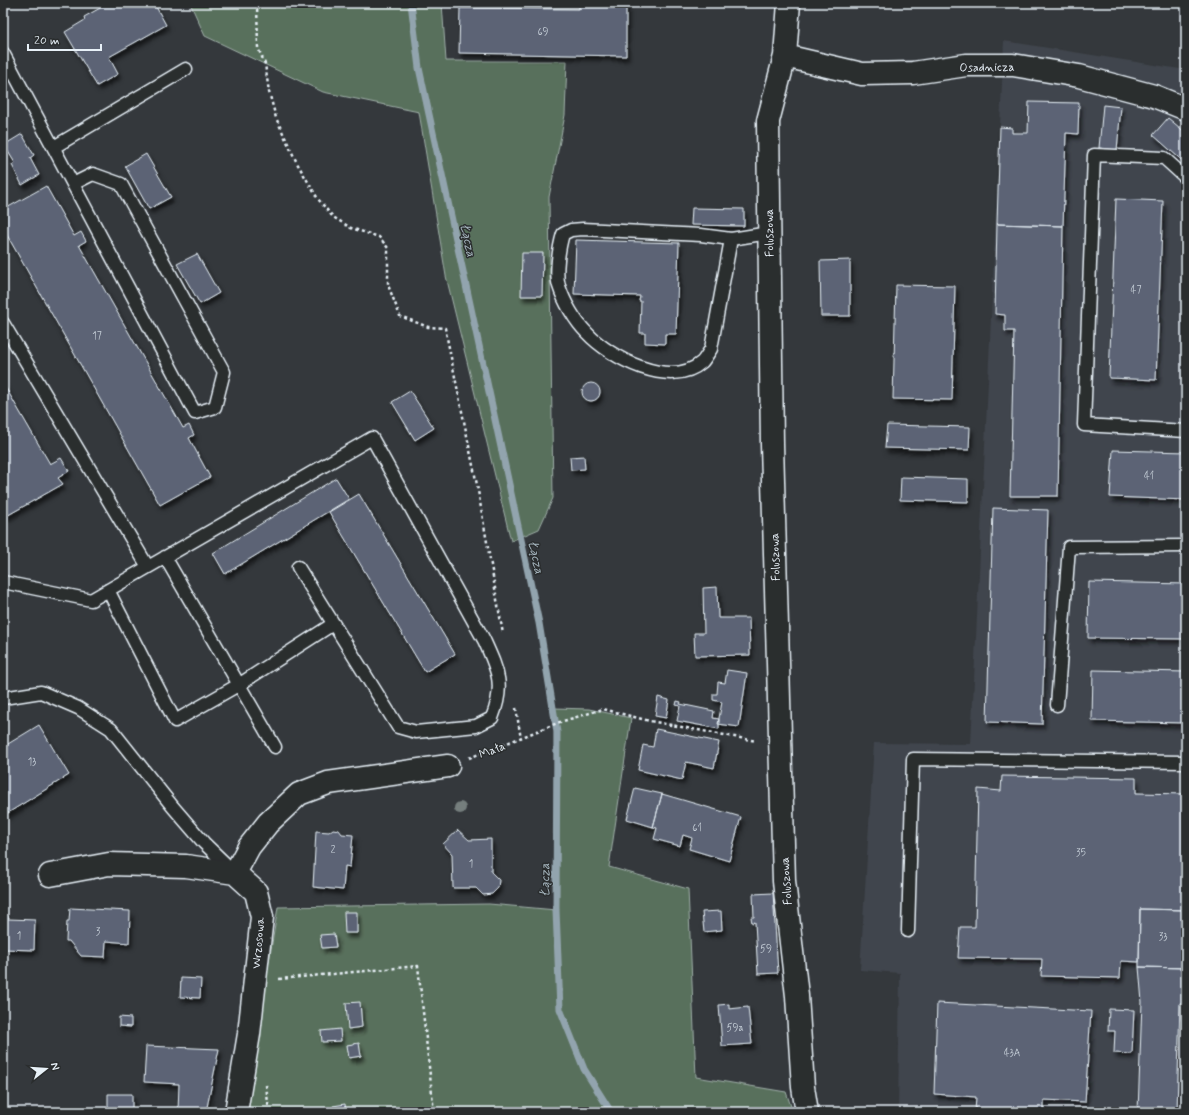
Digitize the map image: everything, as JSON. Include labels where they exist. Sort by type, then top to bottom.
[{"type":"street","name":"Foluszowa","points":[[789,3],[785,56],[768,121],[772,444],[782,746],[784,881],[797,996],[803,1087],[807,1112]]},
{"type":"street","name":"Osadnicza","points":[[785,56],[862,74],[913,73],[966,66],[1013,65],[1079,76],[1154,96],[1186,109]]},
{"type":"street","points":[[50,875],[109,864],[186,866],[235,873],[249,847],[268,823],[300,794],[328,783],[448,766]]},
{"type":"street","name":"Wrzosowa","points":[[235,873],[256,892],[262,917],[255,981],[236,1112]]},
{"type":"lane","points":[[3,53],[195,413],[215,407],[224,372],[122,184],[93,174],[73,184]]},
{"type":"lane","points":[[54,147],[186,69]]},
{"type":"lane","points":[[1186,178],[1164,158],[1094,155],[1084,424],[1186,431]]},
{"type":"lane","points":[[731,239],[711,349],[702,362],[686,370],[670,373],[650,370],[623,361],[587,334],[570,309],[558,285],[558,248],[563,234],[571,230],[701,235],[731,239],[769,233]]},
{"type":"lane","points":[[3,323],[148,567]]},
{"type":"lane","points":[[3,582],[92,600],[372,438],[484,640],[496,667],[500,688],[498,703],[492,718],[476,726],[416,732],[398,727],[298,567]]},
{"type":"lane","points":[[1057,705],[1069,547],[1186,546]]},
{"type":"lane","points":[[165,557],[240,684],[275,747]]},
{"type":"lane","points":[[108,590],[175,721],[240,684],[334,624]]},
{"type":"lane","points":[[3,698],[41,692],[78,708],[111,729],[173,807],[204,843],[235,873]]},
{"type":"lane","points":[[908,931],[913,759],[1186,762]]},
{"type":"path","points":[[257,3],[258,48],[265,64],[269,92],[276,118],[297,163],[318,199],[333,217],[351,228],[379,236],[388,248],[388,284],[400,316],[428,326],[445,329],[477,485],[504,638]]},
{"type":"path","points":[[515,700],[521,739]]},
{"type":"path","name":"Mała","points":[[448,766],[521,739],[552,724],[603,709],[650,721],[782,746]]},
{"type":"path","points":[[255,981],[418,966],[434,1112]]},
{"type":"shaded area","points":[[1004,41],[1186,70],[1186,1112],[898,1112],[900,973],[860,970],[874,743],[971,744]]},
{"type":"green space","points":[[190,3],[442,3],[446,61],[567,61],[565,115],[549,197],[553,498],[539,529],[511,541],[446,276],[419,112],[323,92],[205,36]]},
{"type":"green space","points":[[554,708],[589,709],[631,718],[609,867],[688,889],[696,1077],[786,1092],[793,1112],[248,1112],[266,980],[278,907],[489,904],[556,910]]},
{"type":"building","points":[[109,3],[154,3],[166,25],[109,57],[118,74],[97,86],[65,32],[85,20],[84,17]]},
{"type":"building","points":[[579,3],[626,3],[626,56],[459,53],[460,8],[579,9]]},
{"type":"building","points":[[1029,102],[1079,103],[1078,134],[1066,133],[1063,226],[997,224],[1000,127],[1012,128],[1012,133],[1028,133]]},
{"type":"building","points":[[1103,105],[1121,107],[1117,150],[1099,148]]},
{"type":"building","points":[[1168,118],[1186,133],[1186,164],[1153,135]]},
{"type":"building","points":[[22,134],[34,155],[30,158],[39,175],[22,185],[12,165],[15,163],[4,145]]},
{"type":"building","points":[[146,154],[171,197],[149,209],[125,166]]},
{"type":"building","points":[[46,186],[74,236],[81,232],[86,241],[79,245],[183,428],[189,425],[194,435],[189,438],[210,477],[160,505],[3,228],[3,210]]},
{"type":"building","points":[[1116,199],[1163,201],[1156,380],[1109,378]]},
{"type":"building","points":[[692,208],[744,209],[744,226],[691,225]]},
{"type":"building","points":[[997,224],[1063,226],[1058,496],[1010,496],[1014,331],[1005,331],[1005,315],[995,314]]},
{"type":"building","points":[[576,240],[679,243],[676,334],[665,334],[665,344],[645,343],[645,333],[640,333],[640,296],[574,294]]},
{"type":"building","points":[[522,253],[543,253],[542,296],[521,296]]},
{"type":"building","points":[[197,254],[219,293],[200,304],[177,264]]},
{"type":"building","points":[[850,260],[850,316],[821,316],[820,261]]},
{"type":"building","points":[[896,285],[955,286],[952,400],[893,399]]},
{"type":"building","points":[[3,383],[50,464],[61,458],[69,471],[58,478],[63,484],[3,518]]},
{"type":"building","points":[[591,383],[597,386],[600,392],[597,398],[591,401],[585,398],[582,392],[585,386]]},
{"type":"building","points":[[410,391],[434,428],[415,440],[392,402]]},
{"type":"building","points":[[887,425],[970,427],[969,450],[885,448]]},
{"type":"building","points":[[1113,450],[1186,452],[1186,500],[1110,497]]},
{"type":"building","points":[[584,456],[585,469],[571,470],[570,457]]},
{"type":"building","points":[[901,477],[968,479],[968,502],[900,500]]},
{"type":"building","points":[[336,478],[349,499],[225,574],[213,553]]},
{"type":"building","points":[[359,494],[455,654],[425,672],[329,512]]},
{"type":"building","points":[[993,508],[1048,510],[1042,724],[987,722]]},
{"type":"building","points":[[1089,582],[1186,584],[1186,639],[1088,638]]},
{"type":"building","points":[[717,587],[718,618],[749,618],[750,655],[695,656],[694,633],[704,633],[703,588]]},
{"type":"building","points":[[727,670],[747,673],[739,727],[718,724],[722,702],[713,700],[713,694],[717,694],[718,682],[725,683]]},
{"type":"building","points":[[1093,670],[1186,672],[1186,723],[1092,721]]},
{"type":"building","points":[[658,697],[669,700],[666,718],[655,716]]},
{"type":"building","points":[[677,701],[681,702],[680,704],[714,711],[713,718],[719,719],[719,729],[677,721],[680,706],[676,705]]},
{"type":"building","points":[[39,725],[69,775],[3,816],[3,747]]},
{"type":"building","points":[[656,729],[719,742],[714,768],[686,762],[682,780],[638,770],[643,745],[653,747]]},
{"type":"building","points":[[1002,776],[1136,778],[1136,793],[1186,794],[1186,910],[1140,909],[1139,962],[1121,961],[1120,978],[1041,976],[1042,959],[958,958],[960,927],[975,927],[978,789],[1001,791]]},
{"type":"building","points":[[635,788],[662,794],[653,827],[627,819]]},
{"type":"building","points":[[662,794],[741,817],[729,861],[689,849],[692,838],[683,835],[680,846],[654,839],[657,828],[653,827]]},
{"type":"building","points":[[333,829],[339,830],[342,834],[353,835],[350,867],[345,866],[343,890],[313,887],[316,831],[329,832]]},
{"type":"building","points":[[458,830],[469,840],[491,839],[491,872],[499,880],[498,888],[492,894],[483,895],[476,888],[453,888],[452,854],[443,844]]},
{"type":"building","points":[[773,893],[778,973],[758,974],[755,922],[752,923],[751,917],[754,917],[753,894]]},
{"type":"building","points":[[70,908],[130,911],[129,943],[106,941],[105,957],[81,956],[69,941],[66,941],[67,921],[69,921]]},
{"type":"building","points":[[1140,909],[1186,910],[1186,968],[1139,967]]},
{"type":"building","points":[[721,911],[722,930],[704,932],[702,912]]},
{"type":"building","points":[[344,912],[357,912],[357,933],[345,933]]},
{"type":"building","points":[[3,916],[8,916],[8,919],[35,920],[34,950],[3,949]]},
{"type":"building","points":[[334,934],[336,947],[322,948],[320,935]]},
{"type":"building","points":[[1139,967],[1186,968],[1186,1003],[1180,1003],[1177,1112],[1138,1112],[1142,1002]]},
{"type":"building","points":[[181,978],[201,979],[200,998],[180,997]]},
{"type":"building","points":[[360,1002],[362,1027],[348,1029],[346,1003]]},
{"type":"building","points":[[937,1003],[1091,1011],[1085,1102],[1044,1100],[1044,1112],[975,1112],[976,1097],[934,1094]]},
{"type":"building","points":[[729,1004],[729,1009],[748,1007],[752,1044],[722,1046],[719,1005]]},
{"type":"building","points":[[1109,1009],[1134,1010],[1132,1054],[1114,1053],[1115,1031],[1108,1031]]},
{"type":"building","points":[[119,1017],[131,1018],[131,1027],[119,1026]]},
{"type":"building","points":[[340,1029],[341,1041],[322,1042],[321,1031]]},
{"type":"building","points":[[359,1043],[361,1056],[349,1058],[347,1045]]},
{"type":"building","points":[[146,1046],[219,1049],[206,1112],[178,1112],[179,1084],[144,1082]]},
{"type":"building","points":[[108,1094],[132,1094],[132,1112],[102,1112],[108,1111]]},
{"type":"building","points":[[345,1104],[346,1112],[334,1112],[333,1106]]},
{"type":"waterway","name":"Łącza","points":[[411,3],[419,68],[539,623],[557,732],[556,910],[560,1009],[584,1069],[611,1112]]}]
